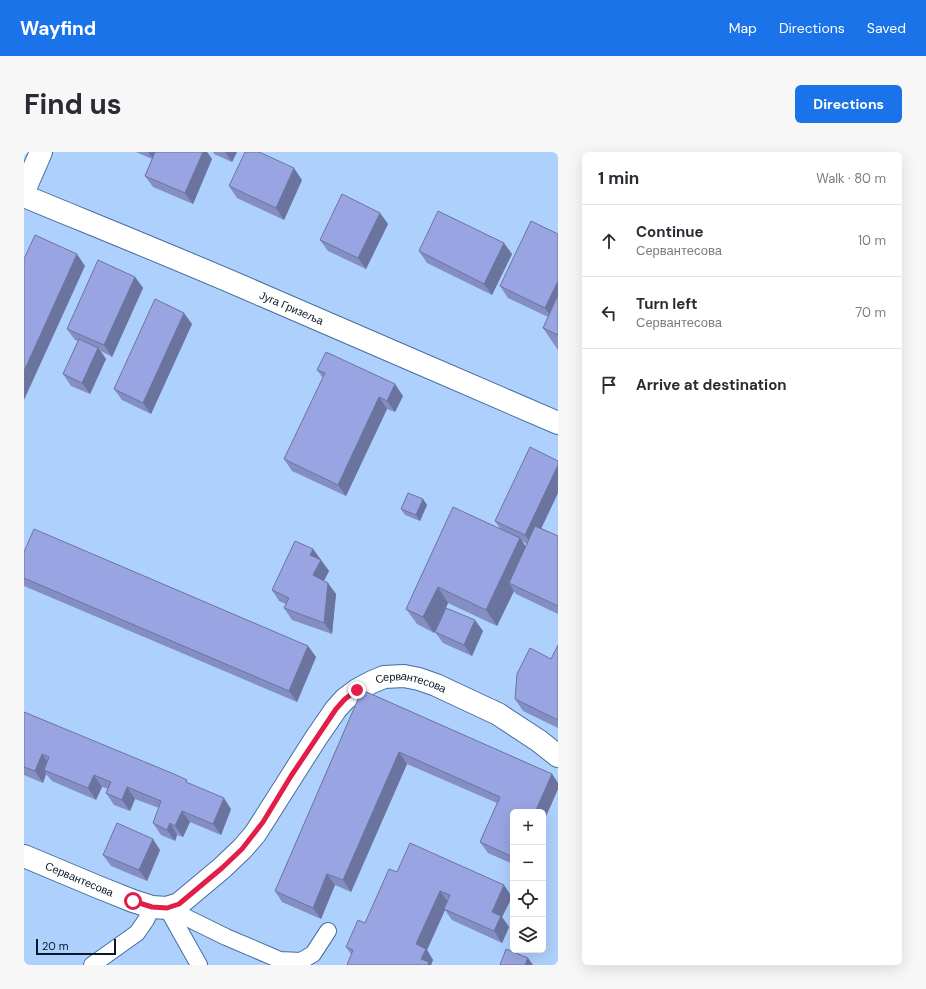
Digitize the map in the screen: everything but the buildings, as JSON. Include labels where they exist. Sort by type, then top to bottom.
[{"type":"street","points":[[24,191],[41,152]]},
{"type":"street","name":"Југа Гризеља","points":[[24,196],[264,296],[558,424]]},
{"type":"street","name":"Сервантесова","points":[[24,856],[133,901],[160,907],[179,904],[242,849],[263,822],[291,776],[336,709],[345,699],[357,690],[384,677],[404,676],[436,685],[498,714],[539,741],[558,756]]},
{"type":"lane","points":[[160,907],[280,960],[301,961],[313,954],[328,931]]},
{"type":"lane","points":[[92,965],[137,934],[146,920],[160,907]]},
{"type":"lane","points":[[160,907],[199,965]]},
{"type":"route","points":[[133,901],[152,907],[167,908],[179,904],[222,868],[255,834],[291,776],[336,709],[345,699],[357,690]]}]
